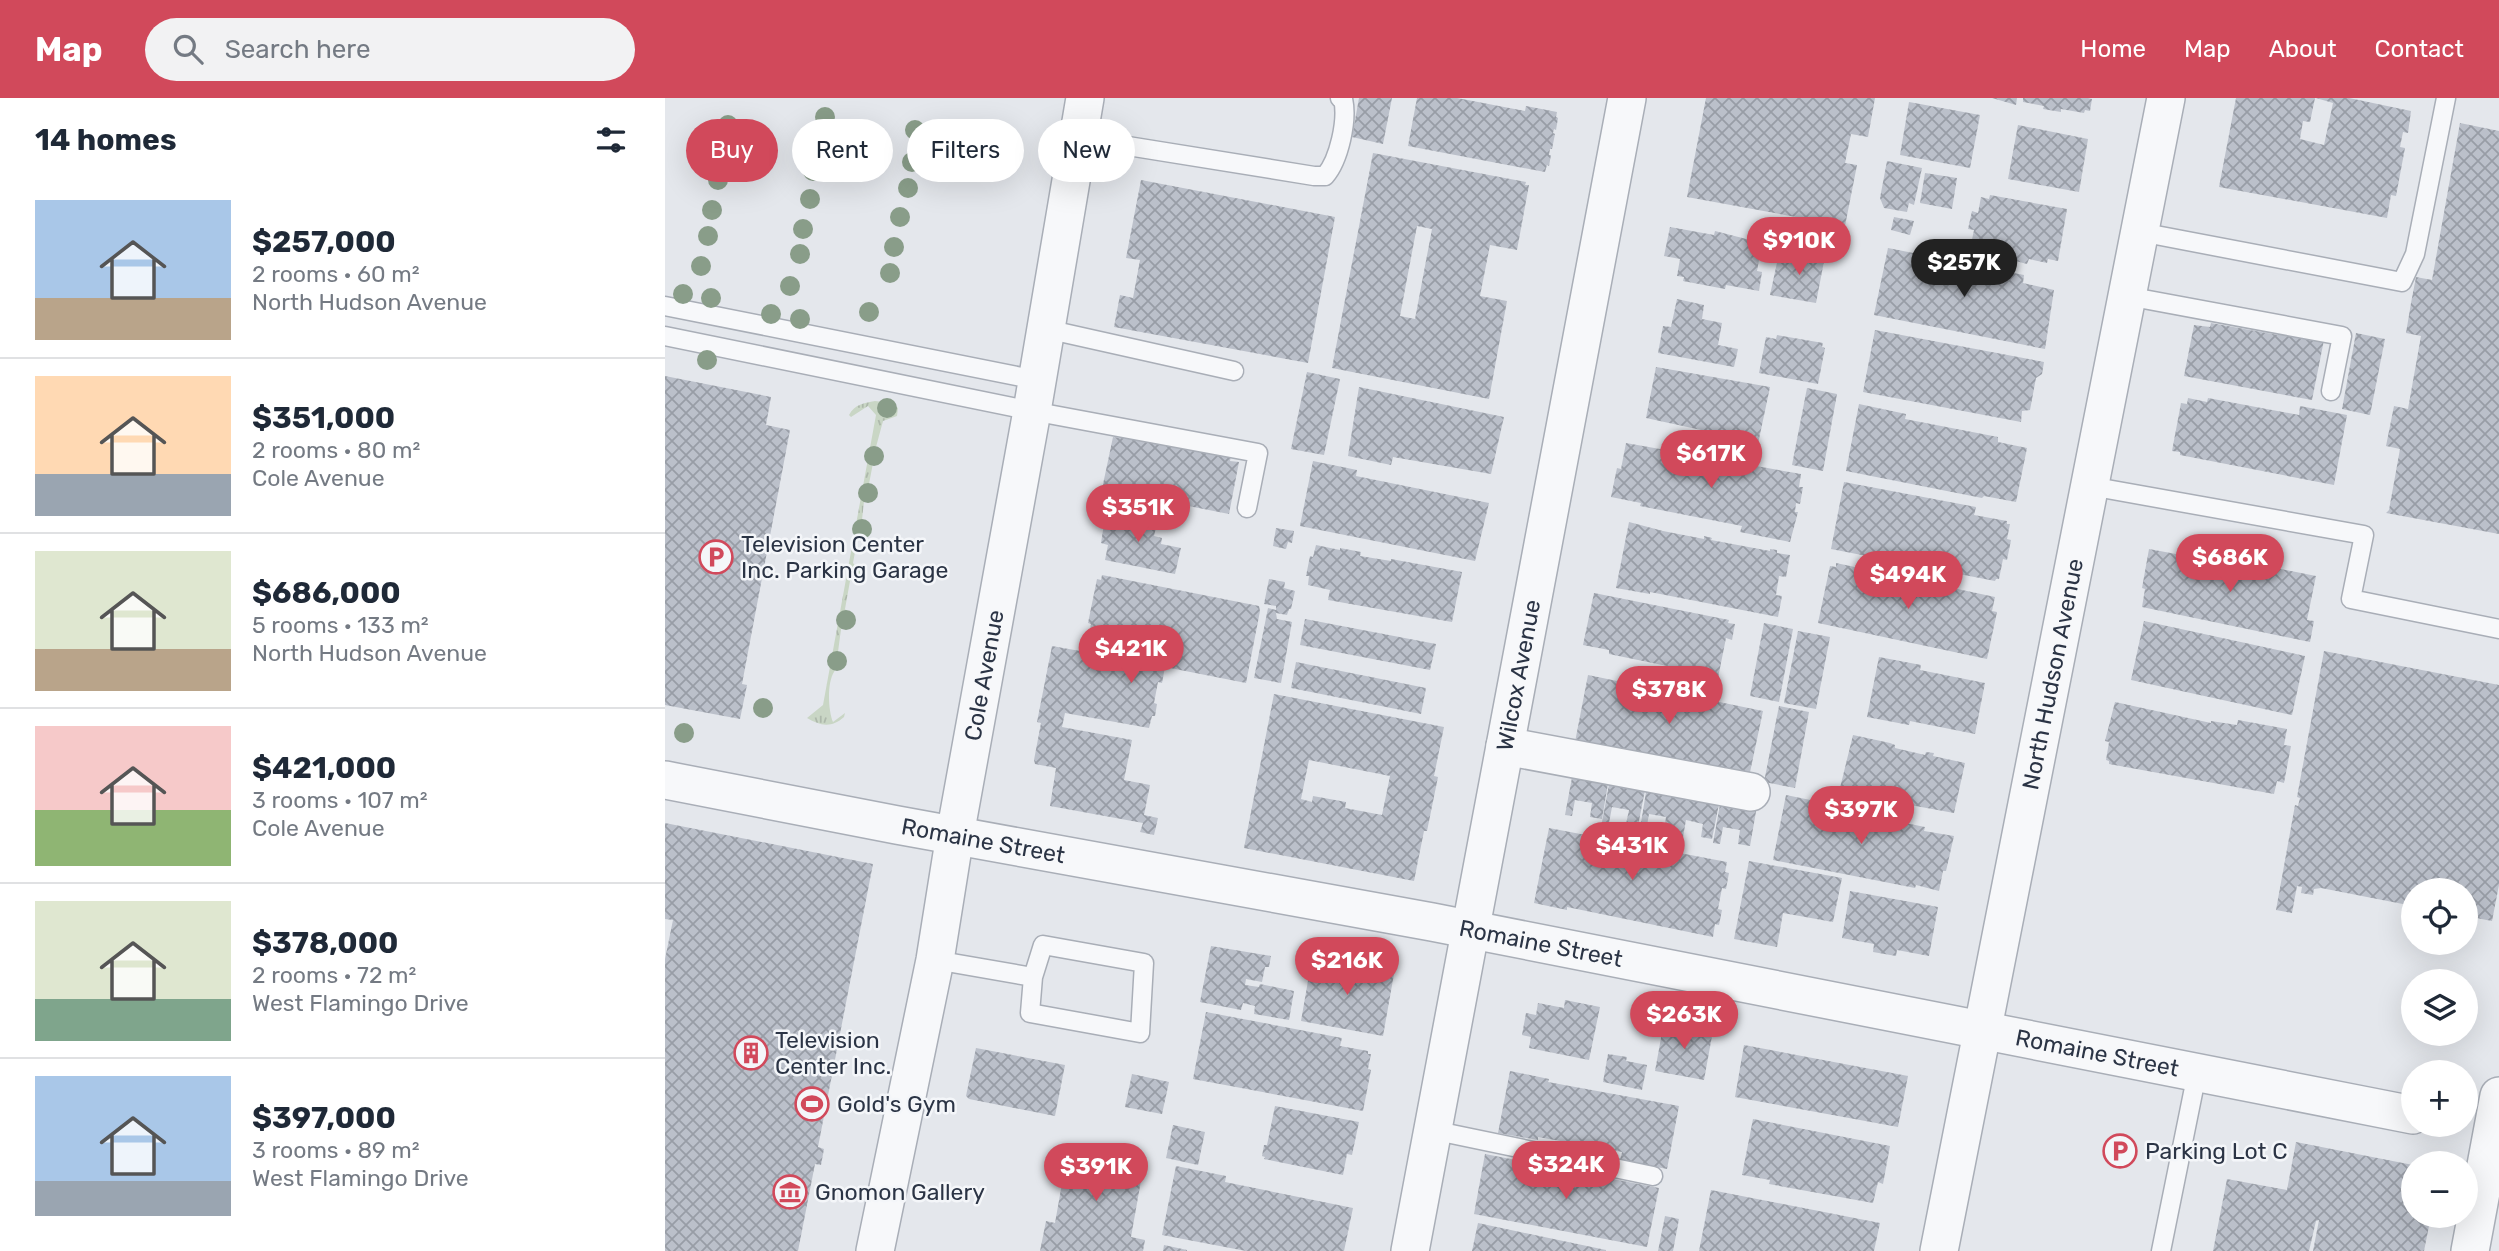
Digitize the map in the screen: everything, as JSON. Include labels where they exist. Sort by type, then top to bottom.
[{"type":"street","name":"Cole Avenue","points":[[1081,119],[1084,98]]},
{"type":"street","name":"Wilcox Avenue","points":[[1410,1251],[1627,98]]},
{"type":"street","name":"North Hudson Avenue","points":[[1939,1251],[2166,98]]},
{"type":"street","name":"Cole Avenue","points":[[875,1251],[935,961],[1071,182]]},
{"type":"street","points":[[1504,746],[1751,792]]},
{"type":"street","name":"Romaine Street","points":[[665,780],[1469,929],[2401,1113]]},
{"type":"street","points":[[2470,1251],[2489,1121]]},
{"type":"lane","points":[[1135,147],[1325,176],[1333,166],[1346,112],[1343,99],[1340,98]]},
{"type":"lane","points":[[2140,232],[2402,282],[2415,254],[2446,98]]},
{"type":"lane","points":[[2127,296],[2342,336],[2331,391]]},
{"type":"lane","points":[[665,306],[1034,395],[1258,453],[1247,508]]},
{"type":"lane","points":[[1046,329],[1234,371]]},
{"type":"lane","points":[[665,336],[1034,395]]},
{"type":"lane","points":[[2090,486],[2364,535],[2351,599],[2499,629]]},
{"type":"lane","points":[[1044,945],[1144,963],[1140,1033],[1030,1013],[1033,977],[1044,945]]},
{"type":"lane","points":[[935,961],[1033,977]]},
{"type":"lane","points":[[2161,1251],[2197,1073]]},
{"type":"lane","points":[[1432,1130],[1653,1176]]},
{"type":"green space","points":[[875,401],[891,403],[898,408],[897,416],[883,421],[876,447],[884,457],[873,463],[869,484],[875,494],[864,501],[862,520],[870,531],[857,541],[853,563],[863,575],[850,581],[845,609],[853,621],[841,629],[838,652],[843,658],[830,683],[829,704],[833,722],[845,713],[844,717],[835,723],[821,724],[807,718],[823,705],[876,415],[868,406],[851,417],[849,415],[857,406]]},
{"type":"building","points":[[1359,98],[1392,98],[1383,144],[1352,137]]},
{"type":"building","points":[[1417,98],[1457,98],[1525,111],[1526,106],[1557,112],[1549,166],[1547,165],[1545,172],[1408,146]]},
{"type":"building","points":[[1706,98],[1875,98],[1868,137],[1851,134],[1845,163],[1857,165],[1845,226],[1687,197]]},
{"type":"building","points":[[1992,98],[2017,98],[2016,105]]},
{"type":"building","points":[[2023,98],[2092,99],[2090,111],[2085,110],[2084,113],[2043,109],[2044,106],[2023,102]]},
{"type":"building","points":[[2236,98],[2315,98],[2310,122],[2303,121],[2300,139],[2324,145],[2333,103],[2316,98],[2349,98],[2411,111],[2408,133],[2403,132],[2400,147],[2405,148],[2396,196],[2391,195],[2387,218],[2219,187]]},
{"type":"building","points":[[1909,102],[1980,115],[1970,168],[1900,155]]},
{"type":"building","points":[[2460,123],[2499,131],[2499,534],[2386,513],[2389,510],[2400,449],[2386,446],[2394,406],[2408,409],[2421,336],[2406,333],[2411,303],[2416,277],[2432,280]]},
{"type":"building","points":[[2018,125],[2088,139],[2079,192],[2008,179]]},
{"type":"building","points":[[1373,153],[1526,182],[1525,185],[1529,185],[1517,250],[1490,245],[1480,296],[1507,301],[1489,399],[1332,368]],"holes":[[[1417,226],[1432,229],[1415,319],[1400,316]]]},
{"type":"building","points":[[1887,161],[1922,168],[1914,205],[1909,203],[1907,212],[1884,208],[1880,198]]},
{"type":"building","points":[[1925,173],[1957,178],[1952,209],[1920,203]]},
{"type":"building","points":[[1141,180],[1335,217],[1308,363],[1114,327],[1120,295],[1133,298],[1140,260],[1126,258]]},
{"type":"building","points":[[1990,195],[2067,209],[2058,261],[2048,259],[2047,263],[2029,259],[2027,264],[1970,249],[1974,230],[1968,229],[1972,211],[1978,213],[1981,197],[1989,199]]},
{"type":"building","points":[[1894,217],[1914,221],[1910,235],[1891,230]]},
{"type":"building","points":[[1670,227],[1714,235],[1715,231],[1758,242],[1756,248],[1761,249],[1757,271],[1762,272],[1759,291],[1726,285],[1725,289],[1683,281],[1684,277],[1677,276],[1680,259],[1664,256]]},
{"type":"building","points":[[1888,248],[2024,275],[2023,283],[2054,290],[2045,349],[1874,315]]},
{"type":"building","points":[[1795,251],[1825,256],[1816,303],[1770,295],[1778,258],[1794,261]]},
{"type":"building","points":[[1677,299],[1704,305],[1702,319],[1722,323],[1718,345],[1738,349],[1734,367],[1658,353],[1663,326],[1671,327]]},
{"type":"building","points":[[2211,323],[2324,340],[2312,400],[2184,376],[2194,325],[2210,327]]},
{"type":"building","points":[[1875,330],[2044,362],[2042,374],[2036,378],[2030,410],[2022,411],[2021,422],[1863,392]]},
{"type":"building","points":[[2356,333],[2385,339],[2370,415],[2342,409]]},
{"type":"building","points":[[1777,335],[1823,343],[1822,347],[1825,348],[1818,384],[1759,373],[1766,337],[1776,339]]},
{"type":"building","points":[[1656,367],[1770,387],[1758,444],[1714,436],[1715,433],[1646,418]]},
{"type":"building","points":[[1307,372],[1340,379],[1324,455],[1291,449]]},
{"type":"building","name":"Television Center Inc. Parking Garage","points":[[665,376],[771,397],[766,425],[790,430],[742,684],[747,685],[740,719],[665,705]]},
{"type":"building","points":[[1359,387],[1504,417],[1491,474],[1393,457],[1391,465],[1348,456]]},
{"type":"building","points":[[1807,388],[1837,394],[1823,471],[1792,465]]},
{"type":"building","points":[[2188,398],[2207,402],[2208,398],[2299,415],[2300,406],[2347,415],[2334,485],[2180,455],[2180,452],[2172,451],[2181,403],[2187,404]]},
{"type":"building","points":[[1859,404],[1906,414],[1905,419],[1998,437],[1998,442],[2027,448],[2016,502],[1984,496],[1982,498],[1846,471]]},
{"type":"building","points":[[1113,437],[1232,451],[1230,461],[1239,462],[1229,514],[1102,489]]},
{"type":"building","points":[[1626,443],[1801,474],[1799,487],[1803,487],[1800,504],[1796,503],[1795,512],[1798,512],[1790,542],[1740,532],[1742,526],[1640,506],[1641,503],[1611,497],[1617,468],[1621,469]]},
{"type":"building","points":[[1313,461],[1357,470],[1356,476],[1489,503],[1475,561],[1300,526]]},
{"type":"building","points":[[1844,482],[1976,507],[1974,515],[2007,521],[2007,524],[2010,524],[2007,539],[2011,540],[1999,579],[1995,581],[1831,549]]},
{"type":"building","points":[[1114,511],[1158,519],[1154,536],[1162,538],[1161,544],[1181,548],[1175,574],[1105,560],[1108,545],[1101,543],[1104,524],[1111,525]]},
{"type":"building","points":[[1629,522],[1704,539],[1704,536],[1712,538],[1711,540],[1777,550],[1777,553],[1790,555],[1786,577],[1779,576],[1776,595],[1782,596],[1778,617],[1616,588]]},
{"type":"building","points":[[1276,528],[1294,531],[1292,543],[1288,542],[1286,549],[1273,546]]},
{"type":"building","points":[[1316,545],[1361,552],[1360,556],[1462,572],[1452,622],[1328,600],[1330,590],[1308,585],[1309,576],[1306,576],[1310,556],[1313,557]]},
{"type":"building","points":[[2149,549],[2246,567],[2246,570],[2270,575],[2271,567],[2316,576],[2307,620],[2314,621],[2310,642],[2142,607],[2145,589],[2142,588]]},
{"type":"building","points":[[1836,563],[1995,597],[1992,611],[1997,612],[1987,659],[1818,623],[1830,566],[1836,567]]},
{"type":"building","points":[[1102,575],[1259,606],[1260,611],[1246,683],[1165,667],[1162,683],[1158,682],[1154,703],[1157,704],[1155,716],[1152,716],[1149,728],[1065,713],[1062,727],[1132,740],[1124,780],[1150,785],[1144,815],[1158,818],[1154,835],[1140,832],[1143,823],[1050,806],[1056,768],[1035,764],[1034,760],[1041,723],[1037,722],[1052,646],[1080,651],[1081,639],[1088,641],[1091,624],[1088,623],[1097,579],[1101,580]]},
{"type":"building","points":[[1269,579],[1285,582],[1284,588],[1295,591],[1287,615],[1276,613],[1277,619],[1292,622],[1281,683],[1254,678],[1268,608],[1276,610],[1276,606],[1264,604]]},
{"type":"building","points":[[1594,593],[1729,620],[1728,623],[1735,624],[1732,640],[1726,638],[1717,683],[1675,675],[1672,667],[1609,654],[1609,650],[1583,645]]},
{"type":"building","points":[[1305,619],[1436,644],[1430,670],[1300,645]]},
{"type":"building","points":[[2144,621],[2305,656],[2292,715],[2131,680]]},
{"type":"building","points":[[1764,623],[1793,629],[1779,702],[1750,696]]},
{"type":"building","points":[[1798,631],[1830,637],[1816,709],[1784,703]]},
{"type":"building","points":[[2324,651],[2499,685],[2499,885],[2492,921],[2478,918],[2478,878],[2401,878],[2401,904],[2321,888],[2314,889],[2313,895],[2301,893],[2302,887],[2297,886],[2292,913],[2276,910],[2295,805],[2298,806],[2300,798],[2297,797]]},
{"type":"building","points":[[1879,657],[1921,665],[1920,670],[1985,683],[1975,734],[1910,721],[1909,725],[1867,717]]},
{"type":"building","points":[[1296,662],[1426,688],[1421,714],[1291,688]]},
{"type":"building","points":[[1588,675],[1763,711],[1749,777],[1575,742]]},
{"type":"building","points":[[1274,694],[1444,727],[1434,776],[1438,777],[1414,881],[1244,848]],"holes":[[[1309,760],[1390,776],[1382,815],[1345,808],[1346,802],[1313,796],[1312,802],[1301,799]]]},
{"type":"building","points":[[2115,702],[2211,723],[2237,725],[2238,720],[2287,729],[2284,745],[2291,746],[2284,783],[2277,781],[2274,794],[2109,764],[2106,760],[2109,742],[2105,741]]},
{"type":"building","points":[[1779,706],[1809,712],[1795,788],[1764,782]]},
{"type":"building","points":[[1853,735],[1890,743],[1895,745],[1895,748],[1925,755],[1926,752],[1934,753],[1933,756],[1965,763],[1954,813],[1839,792]]},
{"type":"building","points":[[1573,772],[1609,778],[1602,819],[1590,817],[1592,803],[1575,800],[1572,816],[1565,815]]},
{"type":"building","points":[[1610,779],[1646,785],[1638,826],[1626,824],[1629,810],[1612,807],[1609,823],[1602,822]]},
{"type":"building","points":[[1647,786],[1720,799],[1712,839],[1701,837],[1703,824],[1686,820],[1683,837],[1664,831],[1666,817],[1649,814],[1646,831],[1640,829]]},
{"type":"building","points":[[1786,795],[1830,804],[1828,812],[1855,818],[1856,813],[1925,827],[1924,831],[1954,836],[1939,891],[1773,860]]},
{"type":"building","points":[[1721,799],[1757,806],[1750,846],[1738,844],[1740,830],[1723,827],[1720,844],[1713,843]]},
{"type":"building","name":"Television Center Inc.","points":[[665,823],[873,864],[818,1147],[824,1149],[821,1165],[815,1164],[798,1251],[665,1251],[665,959],[673,920],[665,919]]},
{"type":"building","points":[[1549,828],[1727,862],[1725,872],[1729,873],[1726,889],[1722,888],[1718,909],[1722,910],[1719,925],[1715,924],[1713,937],[1567,907],[1567,910],[1534,903]]},
{"type":"building","points":[[1749,861],[1842,878],[1833,922],[1783,913],[1777,947],[1734,939]]},
{"type":"building","points":[[1850,891],[1938,907],[1929,956],[1897,950],[1896,956],[1873,952],[1874,944],[1842,938]]},
{"type":"building","points":[[1211,946],[1271,956],[1262,982],[1246,979],[1245,985],[1259,987],[1260,984],[1294,991],[1289,1020],[1254,1014],[1255,1006],[1243,1003],[1241,1010],[1200,1002]]},
{"type":"building","points":[[1312,958],[1394,974],[1383,1036],[1301,1021]]},
{"type":"building","points":[[1565,1000],[1600,1007],[1589,1060],[1529,1048],[1531,1037],[1522,1035],[1526,1013],[1536,1015],[1538,1003],[1564,1008]]},
{"type":"building","points":[[1206,1012],[1342,1038],[1340,1046],[1368,1051],[1368,1054],[1371,1054],[1368,1069],[1371,1070],[1363,1111],[1193,1079]]},
{"type":"building","points":[[1679,1020],[1700,1024],[1698,1033],[1712,1036],[1704,1080],[1655,1071],[1663,1027],[1677,1030]]},
{"type":"building","points":[[1744,1045],[1908,1076],[1898,1127],[1735,1097]]},
{"type":"building","points":[[976,1048],[1065,1065],[1055,1116],[969,1099],[966,1096]]},
{"type":"building","points":[[1608,1054],[1627,1057],[1626,1061],[1647,1065],[1642,1090],[1603,1082]]},
{"type":"building","points":[[1510,1071],[1549,1079],[1548,1082],[1679,1106],[1667,1169],[1620,1160],[1622,1152],[1538,1137],[1538,1140],[1498,1133]]},
{"type":"building","points":[[1132,1074],[1169,1082],[1162,1114],[1125,1107]]},
{"type":"building","points":[[1275,1106],[1359,1122],[1352,1155],[1347,1154],[1343,1175],[1264,1159],[1264,1145],[1267,1145]]},
{"type":"building","points":[[1753,1119],[1890,1146],[1883,1184],[1878,1182],[1873,1203],[1769,1184],[1770,1180],[1742,1175]]},
{"type":"building","points":[[1173,1125],[1205,1132],[1198,1165],[1166,1158]]},
{"type":"building","points":[[2296,1142],[2401,1163],[2401,1228],[2429,1228],[2424,1251],[2313,1251],[2319,1220],[2316,1221],[2309,1251],[2213,1251],[2227,1179],[2287,1190]]},
{"type":"building","points":[[1069,1144],[1145,1158],[1131,1237],[1145,1240],[1143,1251],[1040,1251],[1046,1221],[1055,1223]]},
{"type":"building","points":[[1485,1154],[1659,1188],[1647,1247],[1474,1214]]},
{"type":"building","points":[[1176,1166],[1226,1176],[1225,1182],[1353,1208],[1344,1251],[1246,1251],[1162,1235]]},
{"type":"building","points":[[1711,1190],[1880,1223],[1874,1251],[1699,1251]]},
{"type":"building","points":[[1665,1216],[1679,1219],[1673,1251],[1658,1251]]},
{"type":"building","points":[[1478,1223],[1606,1250],[1606,1251],[1472,1251]]},
{"type":"building","points":[[1164,1245],[1187,1250],[1187,1251],[1163,1251]]},
{"type":"place","name":"Television Center Inc. Parking Garage","points":[[716,557]]},
{"type":"place","name":"Television Center Inc.","points":[[751,1053]]},
{"type":"place","name":"Gold's Gym","points":[[812,1104]]},
{"type":"place","name":"Parking Lot C","points":[[2120,1151]]},
{"type":"place","name":"Gnomon Gallery","points":[[790,1192]]}]
